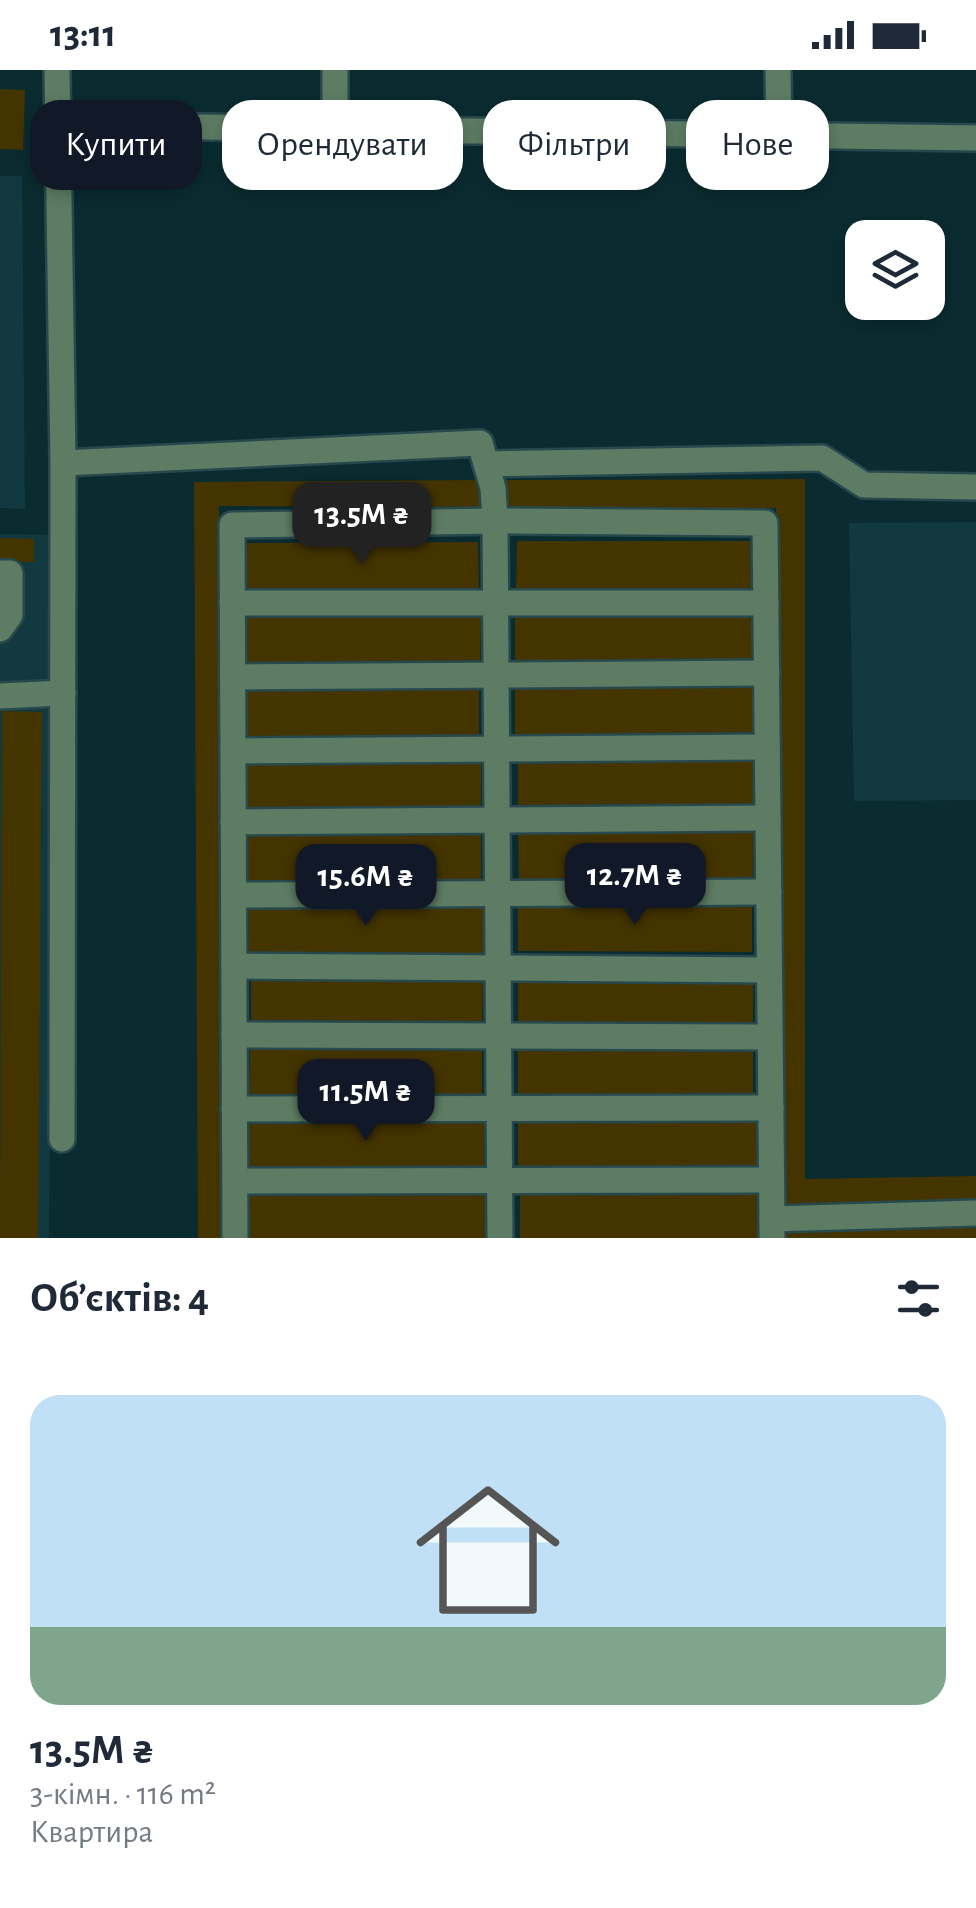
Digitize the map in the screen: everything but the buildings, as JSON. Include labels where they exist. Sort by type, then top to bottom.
[{"type":"street","points":[[56,100],[57,70]]},
{"type":"street","points":[[334,70],[334,100]]},
{"type":"street","points":[[778,70],[778,100]]},
{"type":"street","points":[[463,131],[686,135]]},
{"type":"street","points":[[829,137],[976,138]]},
{"type":"street","points":[[57,190],[63,464],[62,1139]]},
{"type":"street","points":[[63,464],[480,443],[493,488],[495,521],[500,1238]]},
{"type":"street","points":[[486,464],[822,458],[864,485],[976,487]]},
{"type":"street","points":[[235,1238],[232,525],[495,521],[765,523],[772,1228],[976,1214]]},
{"type":"street","points":[[0,573],[10,573],[10,615],[0,629]]},
{"type":"street","points":[[232,603],[766,603]]},
{"type":"street","points":[[233,677],[767,673]]},
{"type":"street","points":[[0,696],[63,692]]},
{"type":"street","points":[[233,750],[768,748]]},
{"type":"street","points":[[233,822],[768,818]]},
{"type":"street","points":[[234,895],[769,892]]},
{"type":"street","points":[[234,966],[769,970]]},
{"type":"street","points":[[234,1035],[770,1037]]},
{"type":"street","points":[[234,1109],[771,1108]]},
{"type":"street","points":[[234,1181],[771,1180]]},
{"type":"shaded area","points":[[0,176],[22,176],[25,509],[0,508]]},
{"type":"shaded area","points":[[976,522],[976,800],[854,801],[849,523]]},
{"type":"shaded area","points":[[0,534],[55,535],[49,1238],[0,1238]]}]
